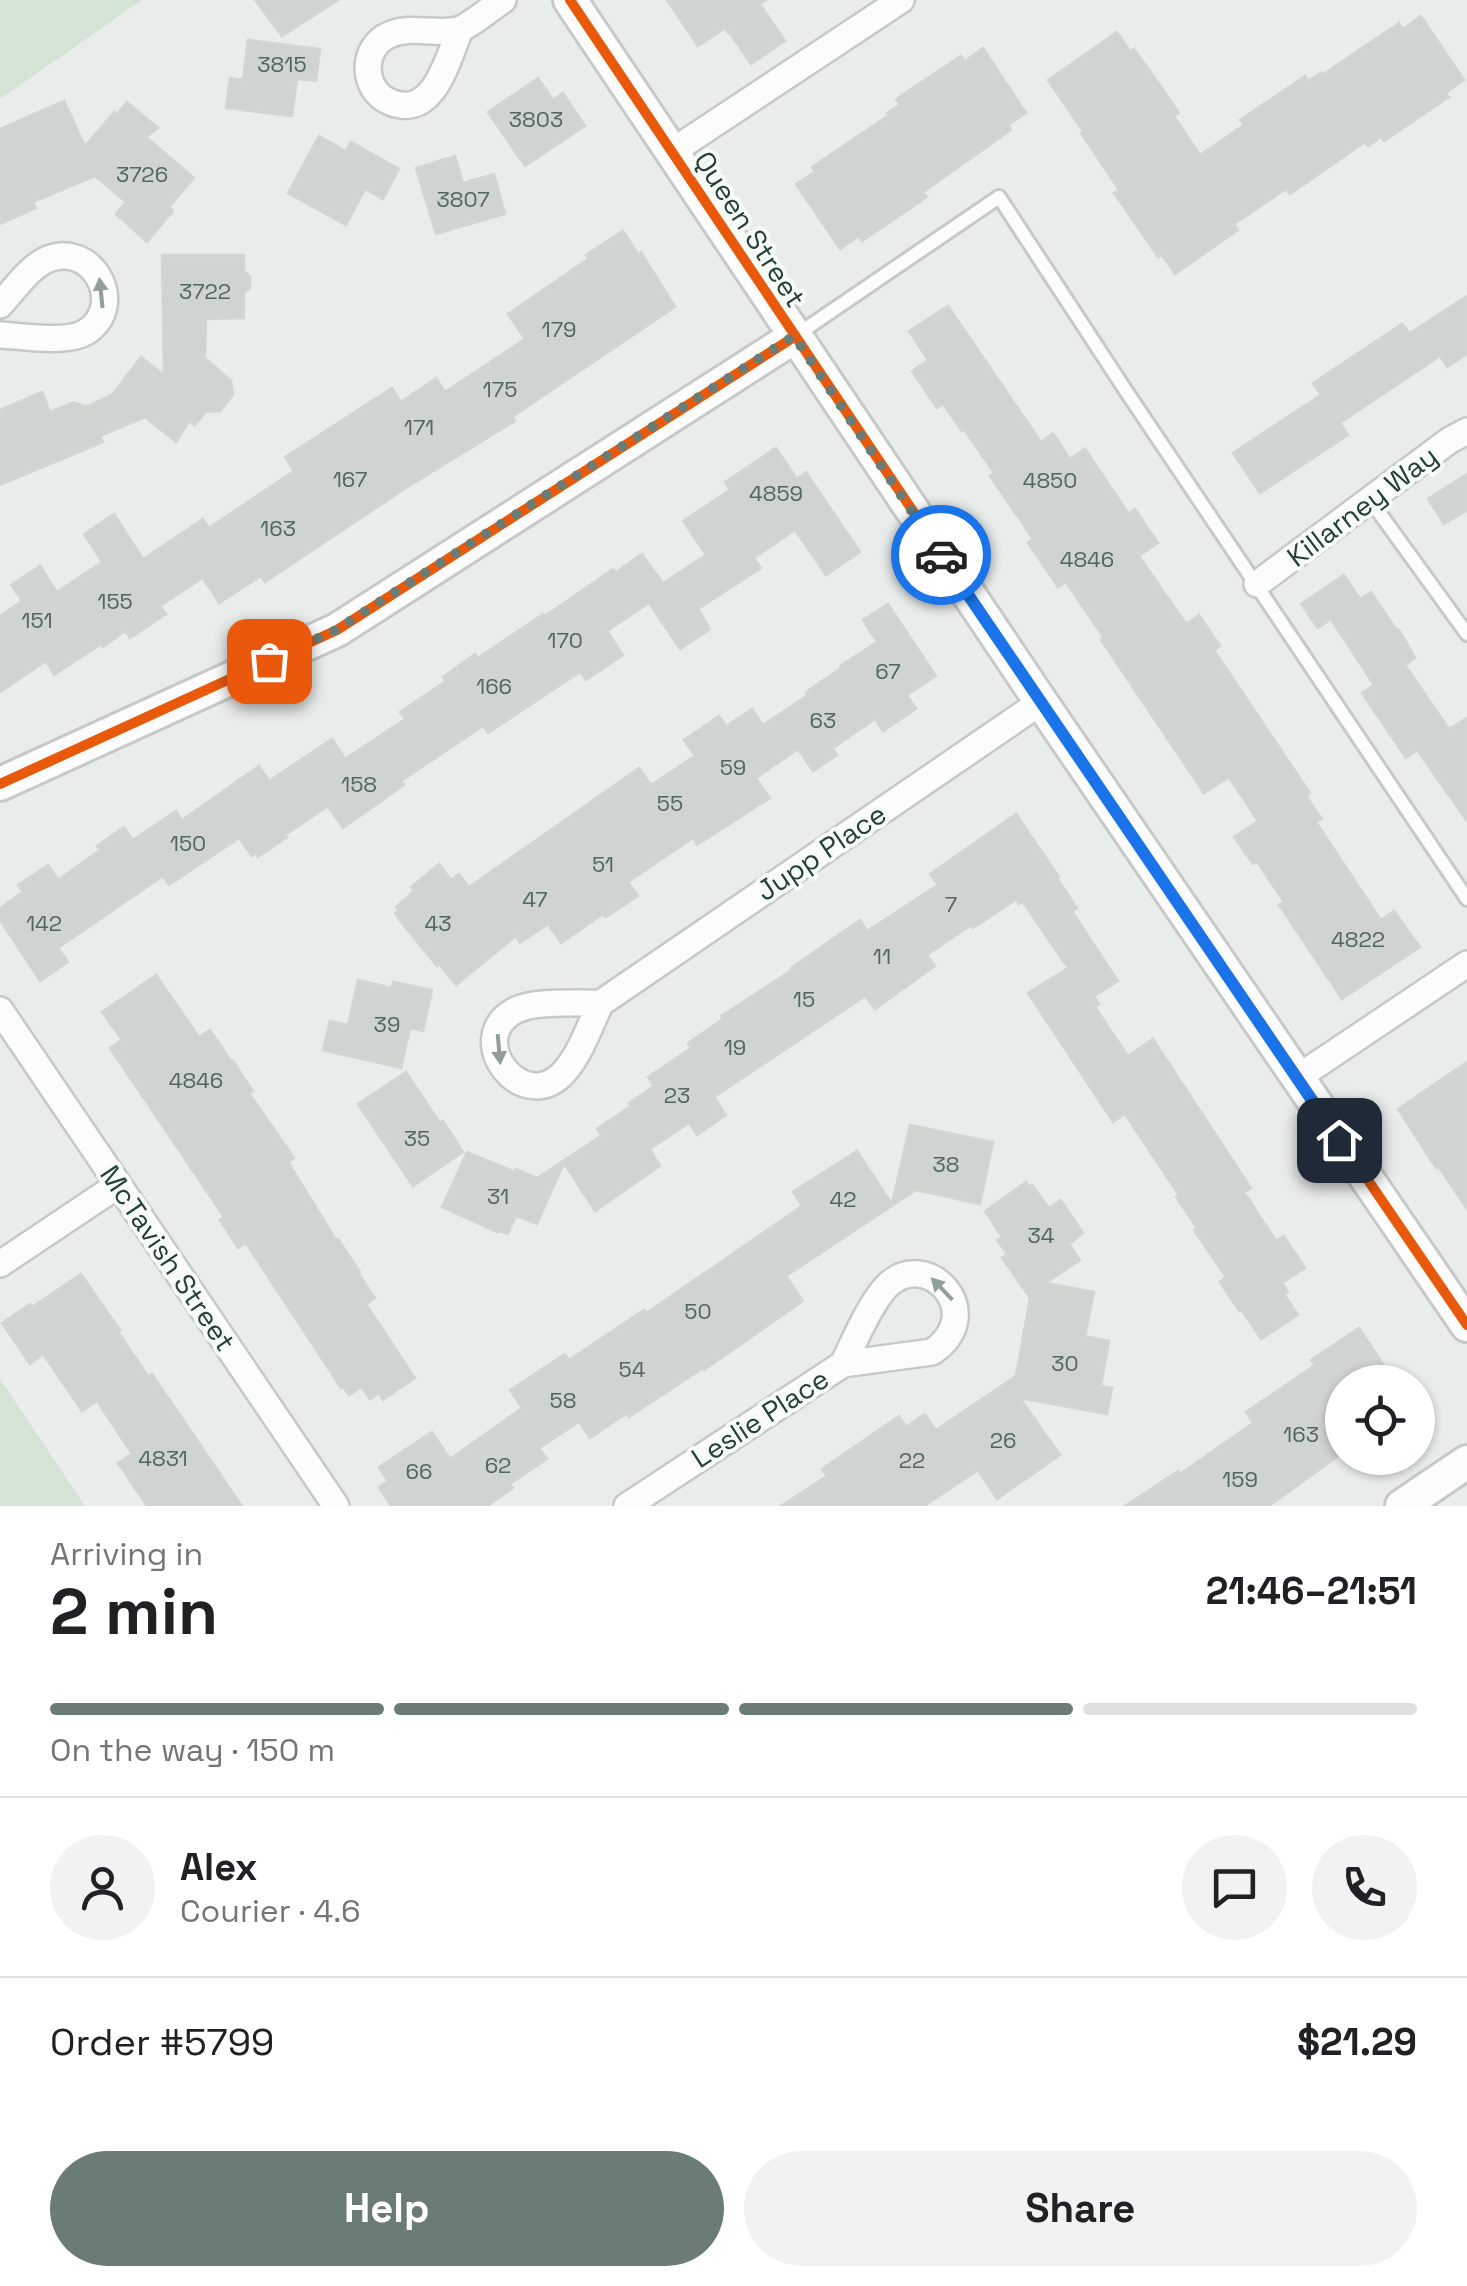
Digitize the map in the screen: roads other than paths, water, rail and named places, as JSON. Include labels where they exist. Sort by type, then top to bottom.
[{"type":"street","points":[[460,30],[502,0]]},
{"type":"street","name":"Queen Street","points":[[570,0],[1040,702],[1467,1325]]},
{"type":"street","points":[[672,151],[901,0]]},
{"type":"street","points":[[0,305],[40,262],[68,255],[93,268],[102,280],[105,294],[104,308],[97,321],[74,337],[0,335]]},
{"type":"street","points":[[0,784],[336,630],[794,336]]},
{"type":"street","name":"Killarney Way","points":[[1257,584],[1467,431]]},
{"type":"street","name":"Jupp Place","points":[[601,1002],[1040,702]]},
{"type":"street","points":[[1296,1078],[1467,964]]},
{"type":"street","name":"McTavish Street","points":[[0,1010],[336,1506]]},
{"type":"street","points":[[0,1264],[118,1184]]},
{"type":"street","name":"Leslie Place","points":[[627,1506],[843,1364],[932,1352],[944,1344],[956,1318],[949,1292],[926,1275],[912,1274],[886,1286],[843,1364]]},
{"type":"street","points":[[1402,1506],[1467,1462]]},
{"type":"lane","points":[[794,336],[1000,197],[1467,900]]},
{"type":"lane","points":[[1370,500],[1467,634]]}]
